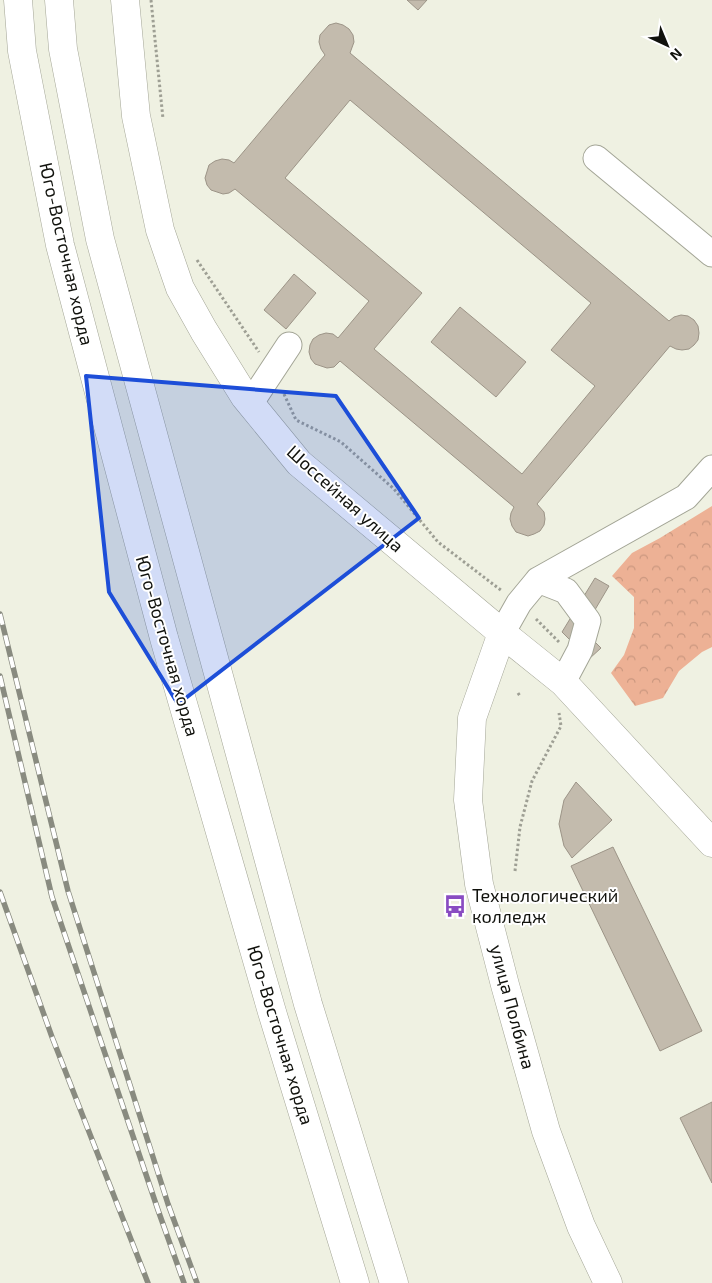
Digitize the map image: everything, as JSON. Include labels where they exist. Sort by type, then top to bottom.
[{"type":"main road","name":"Юго-Восточная хорда","points":[[18,0],[22,51],[65,265],[164,638],[272,1012],[355,1283]]},
{"type":"main road","name":"Юго-Восточная хорда","points":[[59,0],[63,50],[103,249],[308,1004],[394,1283]]},
{"type":"main road","name":"Шоссейная улица","points":[[125,0],[136,116],[160,230],[180,288],[204,331],[250,404],[299,463],[563,682],[708,831]]},
{"type":"main road","name":"улица Полбина","points":[[502,633],[472,718],[468,800],[479,884],[546,1131],[581,1226],[608,1283]]},
{"type":"lane","points":[[596,158],[712,254]]},
{"type":"lane","points":[[250,404],[289,345]]},
{"type":"lane","points":[[502,633],[519,603],[538,580],[686,497],[712,468]]},
{"type":"lane","points":[[538,580],[566,591],[588,621],[580,650],[563,682]]},
{"type":"path","points":[[151,0],[163,122]]},
{"type":"path","points":[[194,253],[198,262],[272,372],[296,420],[341,442],[394,489],[438,542],[489,582]]},
{"type":"path","points":[[515,871],[520,827],[532,781],[561,726],[559,710]]},
{"type":"highlighted area","points":[[86,376],[336,396],[419,518],[178,704],[109,592]]},
{"type":"green space","points":[[712,506],[712,647],[702,652],[679,671],[663,698],[635,706],[611,673],[624,655],[634,628],[634,597],[612,576],[632,553]]},
{"type":"building","points":[[407,0],[427,0],[418,10]]},
{"type":"building","points":[[336,23],[349,29],[353,35],[354,42],[350,53],[669,321],[681,315],[688,316],[698,326],[698,340],[694,345],[689,349],[682,350],[670,346],[537,504],[544,512],[545,519],[540,531],[534,534],[528,536],[516,532],[510,519],[514,507],[340,361],[334,367],[327,368],[315,364],[309,352],[313,339],[326,333],[333,334],[338,338],[369,301],[235,189],[223,194],[211,190],[207,185],[205,178],[209,165],[222,159],[234,163],[325,55],[319,42],[320,35],[329,25]],"holes":[[[350,100],[591,303],[551,350],[595,386],[522,474],[374,349],[422,293],[285,178]]]},
{"type":"building","points":[[294,274],[316,293],[286,329],[264,310]]},
{"type":"building","points":[[460,307],[526,362],[496,397],[431,342]]},
{"type":"building","points":[[595,578],[609,586],[583,630],[601,648],[589,659],[562,632]]},
{"type":"building","points":[[576,782],[612,820],[572,858],[564,846],[559,824],[564,800]]},
{"type":"building","points":[[613,847],[702,1031],[660,1051],[571,866]]},
{"type":"building","points":[[712,1102],[712,1183],[680,1118]]},
{"type":"railway","points":[[0,614],[68,891],[168,1204],[197,1283]]},
{"type":"railway","points":[[0,676],[52,897],[184,1283]]},
{"type":"railway","points":[[0,892],[52,1037],[148,1283]]},
{"type":"place","name":"Технологический колледж","points":[[455,906]]}]
